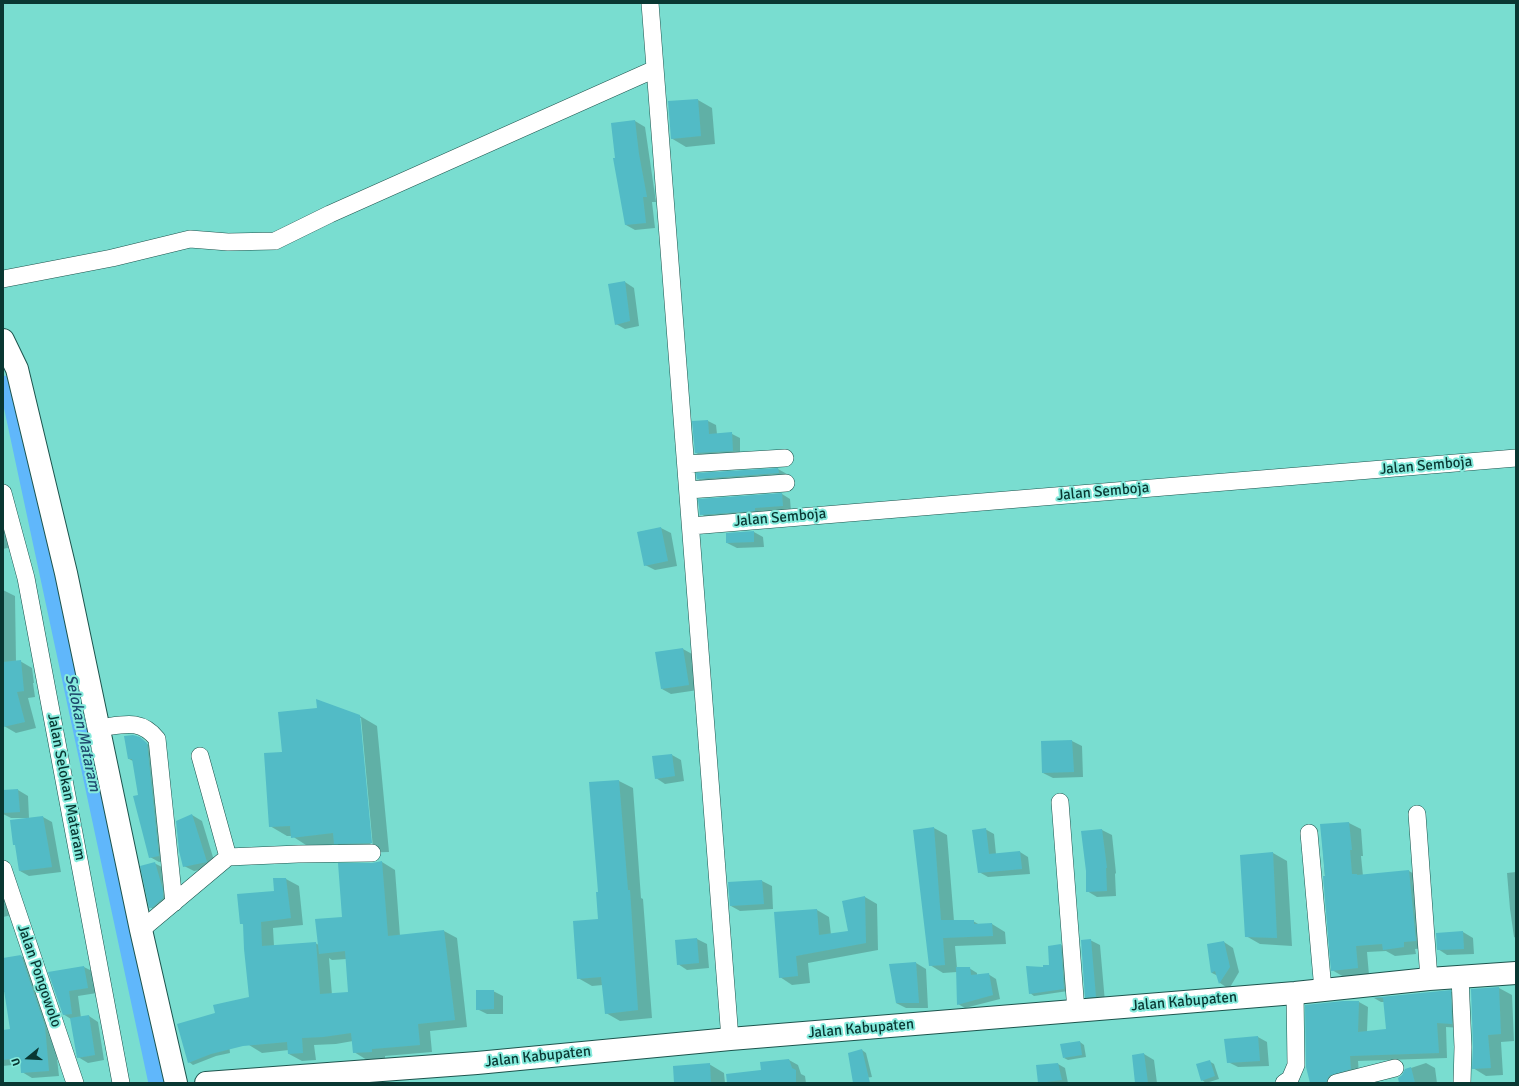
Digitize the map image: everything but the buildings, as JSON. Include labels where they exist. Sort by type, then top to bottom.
[{"type":"main road","points":[[3,340],[17,369],[66,573],[141,930],[176,1083]]},
{"type":"main road","name":"Jalan Kabupaten","points":[[206,1083],[477,1063],[730,1039],[1295,993],[1429,979],[1516,972]]},
{"type":"street","points":[[650,3],[730,1039]]},
{"type":"street","points":[[3,279],[112,258],[190,239],[228,242],[274,241],[330,214],[655,69]]},
{"type":"street","points":[[686,464],[785,458]]},
{"type":"street","name":"Jalan Semboja","points":[[691,526],[1516,458]]},
{"type":"street","points":[[688,490],[786,484]]},
{"type":"street","name":"Jalan Selokan Mataram","points":[[3,493],[26,578],[121,1083]]},
{"type":"street","points":[[99,728],[134,724],[150,732],[157,739],[174,903]]},
{"type":"street","points":[[200,756],[228,857]]},
{"type":"street","points":[[1060,802],[1076,1011]]},
{"type":"street","points":[[1417,814],[1429,979]]},
{"type":"street","points":[[1309,834],[1323,990]]},
{"type":"street","points":[[141,930],[228,857],[298,854],[372,854]]},
{"type":"street","name":"Jalan Pongowolo","points":[[3,869],[75,1083]]},
{"type":"street","points":[[1460,977],[1463,1047],[1462,1083]]},
{"type":"street","points":[[1288,1082],[1296,1065],[1295,993]]},
{"type":"street","points":[[1336,1083],[1395,1068]]},
{"type":"waterway","name":"Selokan Mataram","points":[[3,384],[12,405],[157,1083]]}]
